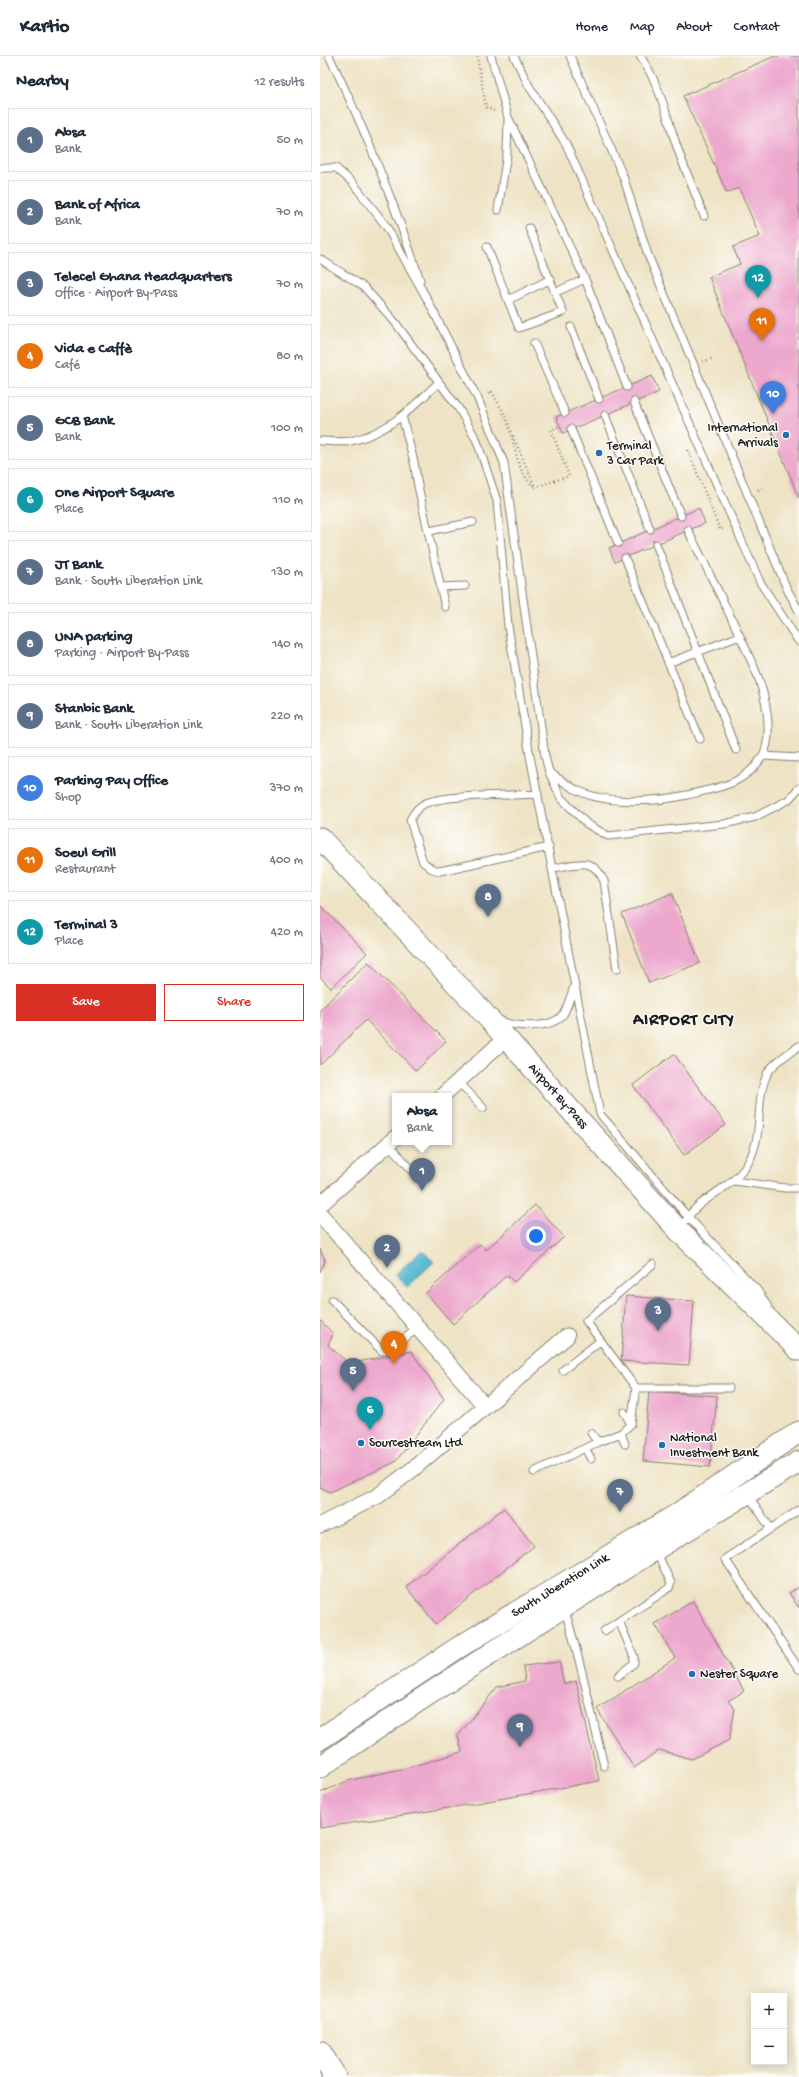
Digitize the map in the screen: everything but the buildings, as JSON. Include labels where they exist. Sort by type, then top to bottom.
[{"type":"highway","points":[[320,2052],[330,2072]]},
{"type":"street","name":"Airport By-Pass","points":[[320,838],[506,1038],[684,1224],[799,1350]]},
{"type":"street","points":[[445,1093],[506,1038]]},
{"type":"street","points":[[320,1205],[391,1141]]},
{"type":"street","points":[[320,1214],[485,1406]]},
{"type":"street","points":[[320,1525],[378,1496],[413,1469],[567,1336]]},
{"type":"street","name":"South Liberation Link","points":[[320,1739],[456,1649],[676,1515],[799,1432]]},
{"type":"street","name":"South Liberation Link","points":[[320,1767],[468,1667],[656,1549],[799,1462]]},
{"type":"lane","points":[[329,56],[395,206],[426,297]]},
{"type":"lane","points":[[491,56],[508,117],[585,279],[626,387]]},
{"type":"lane","points":[[514,56],[529,86],[566,144],[760,582],[799,642]]},
{"type":"lane","points":[[570,56],[623,176],[648,255],[695,365],[786,589],[799,611]]},
{"type":"lane","points":[[640,56],[653,76],[666,107],[676,145],[704,216]]},
{"type":"lane","points":[[498,210],[508,154],[508,117]]},
{"type":"lane","points":[[320,168],[336,168],[353,183],[386,226],[426,297],[478,399],[504,463],[549,772],[561,798],[587,824],[608,836],[724,824],[755,817],[788,800],[799,788]]},
{"type":"lane","points":[[487,247],[519,328],[563,312],[551,279],[529,228]]},
{"type":"lane","points":[[320,253],[327,263]]},
{"type":"lane","points":[[320,259],[364,287],[395,322],[439,382],[478,441],[497,501],[508,626],[574,987],[600,1114],[684,1224],[710,1196],[734,1181],[748,1164],[760,1123],[761,1097],[768,1073],[799,1046]]},
{"type":"lane","points":[[508,300],[551,279]]},
{"type":"lane","points":[[556,292],[585,279]]},
{"type":"lane","points":[[571,328],[599,399]]},
{"type":"lane","points":[[534,343],[565,413]]},
{"type":"lane","points":[[320,441],[350,441],[380,431],[402,416],[439,382]]},
{"type":"lane","points":[[634,402],[681,516]]},
{"type":"lane","points":[[605,415],[650,529]]},
{"type":"lane","points":[[402,416],[414,462],[445,607]]},
{"type":"lane","points":[[571,429],[618,543]]},
{"type":"lane","points":[[429,531],[473,522]]},
{"type":"lane","points":[[549,772],[577,790],[600,799],[626,800],[678,797],[729,786],[750,772],[763,756],[769,729],[767,708],[761,684],[740,636],[688,530]]},
{"type":"lane","points":[[656,544],[736,750]]},
{"type":"lane","points":[[625,558],[700,739]]},
{"type":"lane","points":[[440,587],[465,586]]},
{"type":"lane","points":[[668,663],[740,636]]},
{"type":"lane","points":[[763,756],[799,758]]},
{"type":"lane","points":[[538,794],[439,799],[423,804],[414,813],[410,820],[423,862],[432,869],[440,871],[549,847]]},
{"type":"lane","points":[[553,868],[587,863],[599,870],[604,881],[617,969]]},
{"type":"lane","points":[[480,1009],[501,1021],[525,1026],[550,1024],[563,1014],[574,987]]},
{"type":"lane","points":[[458,1082],[483,1108]]},
{"type":"lane","points":[[394,1145],[414,1172]]},
{"type":"lane","points":[[734,1181],[785,1188],[799,1188]]},
{"type":"lane","points":[[534,1472],[621,1433],[631,1424],[636,1388],[586,1321],[654,1264]]},
{"type":"lane","points":[[332,1300],[382,1351],[396,1345],[418,1328]]},
{"type":"lane","points":[[563,1370],[600,1341]]},
{"type":"lane","points":[[636,1388],[729,1388]]},
{"type":"lane","points":[[624,1412],[631,1424]]},
{"type":"lane","points":[[592,1433],[598,1442]]},
{"type":"lane","points":[[621,1433],[625,1444]]},
{"type":"lane","points":[[586,1448],[591,1459]]},
{"type":"lane","points":[[747,1493],[771,1529]]},
{"type":"lane","points":[[799,1510],[725,1559],[799,1669]]},
{"type":"lane","points":[[604,1631],[669,1588],[671,1583],[656,1549]]},
{"type":"lane","points":[[564,1606],[576,1645],[604,1766]]},
{"type":"lane","points":[[618,1676],[634,1663],[634,1657],[619,1621]]},
{"type":"path","points":[[476,56],[486,107],[508,117]]},
{"type":"path","points":[[492,392],[508,425],[520,463],[528,482],[535,487],[569,476],[551,430],[560,426]]},
{"type":"water","points":[[422,1250],[434,1262],[407,1287],[395,1275]]},
{"type":"place","name":"Terminal 3","points":[[758,298]]},
{"type":"place","name":"Soeul Grill","points":[[762,341]]},
{"type":"place","name":"Parking Pay Office","points":[[773,414]]},
{"type":"place","name":"International Arrivals","points":[[786,435]]},
{"type":"place","name":"Terminal 3 Car Park","points":[[599,453]]},
{"type":"place","name":"UNA parking","points":[[488,917]]},
{"type":"place","name":"Absa","points":[[422,1191]]},
{"type":"place","name":"Bank of Africa","points":[[387,1268]]},
{"type":"place","name":"Telecel Ghana Headquarters","points":[[658,1331]]},
{"type":"place","name":"Vida e Caffè","points":[[394,1364]]},
{"type":"place","name":"GCB Bank","points":[[353,1391]]},
{"type":"place","name":"One Airport Square","points":[[370,1430]]},
{"type":"place","name":"Sourcestream Ltd","points":[[361,1443]]},
{"type":"place","name":"National Investment Bank","points":[[662,1445]]},
{"type":"place","name":"JT Bank","points":[[620,1512]]},
{"type":"place","name":"Nester Square","points":[[692,1674]]},
{"type":"place","name":"Stanbic Bank","points":[[520,1747]]},
{"type":"district","name":"AIRPORT CITY","points":[[684,1021]]}]
